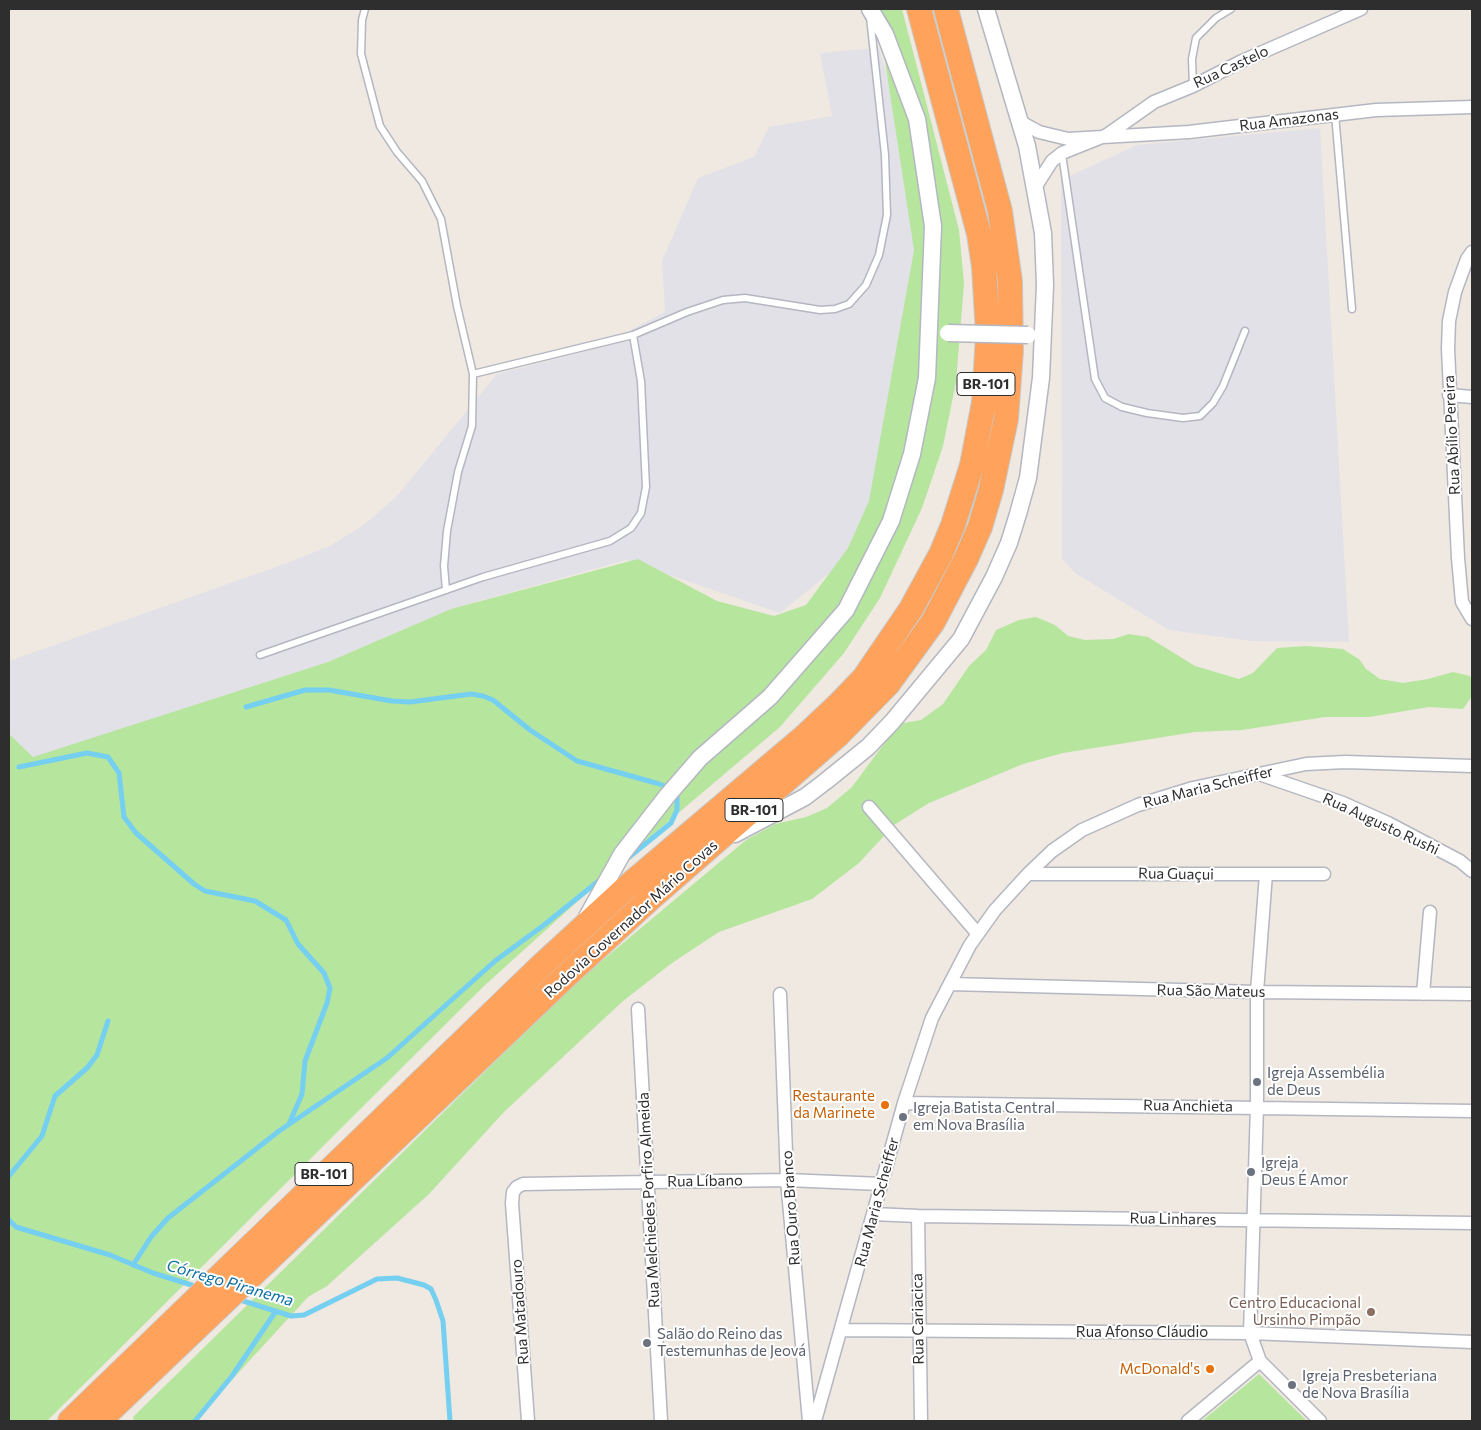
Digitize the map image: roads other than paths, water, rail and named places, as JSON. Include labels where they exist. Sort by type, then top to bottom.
[{"type":"highway","name":"Rodovia Governador Mário Covas","points":[[70,1421],[378,1121],[580,930],[627,887],[804,737],[864,678],[911,609],[934,568],[952,525],[972,465],[984,402],[988,334],[987,301],[980,242],[972,201],[919,9]]},
{"type":"highway","name":"Rodovia Governador Mário Covas","points":[[99,1421],[463,1073],[652,897],[831,742],[888,684],[933,622],[950,592],[980,527],[991,490],[1006,419],[1011,351],[1010,281],[1004,237],[992,176],[946,9]]},
{"type":"street","name":"Rodovia Governador Mário Covas","points":[[580,930],[622,854],[667,796],[700,758],[770,698],[846,610],[891,521],[912,454],[927,378],[933,226],[917,119],[885,34],[869,9]]},
{"type":"street","points":[[710,848],[805,797],[848,764],[892,722],[961,639],[986,593],[1009,544],[1028,478],[1038,412],[1036,335],[1043,233],[1036,186],[1019,120],[986,9]]},
{"type":"street","name":"Rua Castelo","points":[[1106,135],[1154,102],[1361,9]]},
{"type":"street","name":"Rua Amazonas","points":[[1019,120],[1052,137],[1068,139],[1106,135],[1189,132],[1376,110],[1472,108]]},
{"type":"street","name":"Rua Amazonas","points":[[1036,186],[1052,160],[1062,153],[1106,135]]},
{"type":"street","name":"Rua Abílio Pereira","points":[[1472,252],[1467,259],[1455,292],[1449,321],[1449,395],[1462,602],[1472,619]]},
{"type":"street","points":[[930,332],[1036,335]]},
{"type":"street","points":[[1449,395],[1472,397]]},
{"type":"street","name":"Rua Maria Scheiffer","points":[[816,1421],[904,1103],[932,1018],[978,934],[996,910],[1028,874],[1052,851],[1082,830],[1130,808],[1193,788],[1306,764],[1472,766]]},
{"type":"street","name":"Rua Augusto Rushi","points":[[1257,773],[1343,803],[1370,815],[1460,861],[1472,871]]},
{"type":"street","points":[[869,807],[978,934]]},
{"type":"street","name":"Rua Guaçui","points":[[1028,874],[1324,874]]},
{"type":"street","points":[[1266,874],[1257,992],[1257,1106],[1250,1333],[1260,1361],[1320,1421]]},
{"type":"street","points":[[1423,994],[1430,912]]},
{"type":"street","name":"Rua São Mateus","points":[[950,984],[1257,992],[1472,994]]},
{"type":"street","name":"Rua Ouro Branco","points":[[780,994],[787,1180],[809,1421]]},
{"type":"street","name":"Rua Melchiedes Porfiro Almeida","points":[[638,1009],[662,1421]]},
{"type":"street","name":"Rua Anchieta","points":[[904,1103],[1257,1106],[1472,1111]]},
{"type":"street","name":"Rua Líbano","points":[[512,1203],[513,1192],[516,1187],[523,1184],[787,1180],[881,1184]]},
{"type":"street","name":"Rua Matadouro","points":[[512,1203],[528,1421]]},
{"type":"street","name":"Rua Linhares","points":[[873,1214],[1472,1223]]},
{"type":"street","name":"Rua Cariacica","points":[[918,1216],[918,1331],[921,1421]]},
{"type":"street","name":"Rua Afonso Cláudio","points":[[842,1330],[1250,1333],[1472,1342]]},
{"type":"street","points":[[1188,1421],[1260,1361]]},
{"type":"lane","points":[[365,9],[362,20],[361,54],[380,126],[397,152],[422,181],[441,219],[457,306],[473,374],[472,426],[458,472],[447,531],[444,566],[446,590]]},
{"type":"lane","points":[[473,374],[633,336],[687,312],[722,300],[745,298],[804,308],[836,309],[849,304],[866,285],[879,255],[887,214],[885,156],[869,9]]},
{"type":"lane","points":[[1193,86],[1192,59],[1196,38],[1216,18],[1231,9]]},
{"type":"lane","points":[[1335,114],[1352,309]]},
{"type":"lane","points":[[1062,153],[1095,379],[1105,398],[1122,407],[1147,413],[1184,418],[1200,416],[1213,403],[1223,386],[1234,363],[1245,331]]},
{"type":"lane","points":[[260,655],[446,590],[610,541],[631,528],[641,513],[646,487],[641,381],[633,336]]},
{"type":"waterway","points":[[246,707],[305,690],[329,690],[392,701],[410,702],[471,694],[483,696],[493,700],[530,730],[577,761],[656,783],[668,787],[677,794],[677,810],[671,823],[628,858]]},
{"type":"waterway","points":[[19,767],[87,753],[108,757],[119,773],[124,817],[136,833],[194,884],[205,891],[255,901],[286,920],[298,944],[324,973],[330,988],[327,1003],[305,1061],[302,1094],[289,1124]]},
{"type":"waterway","points":[[133,1265],[151,1237],[168,1218],[279,1131],[387,1058],[495,961],[544,925],[601,879]]},
{"type":"waterway","points":[[9,1176],[42,1136],[55,1096],[87,1068],[97,1055],[108,1021]]},
{"type":"waterway","name":"Córrego Piranema","points":[[9,1220],[16,1227],[110,1255],[153,1273],[198,1287]]},
{"type":"waterway","name":"Córrego Piranema","points":[[237,1299],[291,1316],[304,1315],[377,1279],[397,1278],[424,1285],[431,1289],[443,1321],[450,1421]]},
{"type":"waterway","points":[[195,1421],[232,1376],[276,1311]]},
{"type":"place","name":"Igreja Assembélia de Deus","points":[[1257,1082]]},
{"type":"place","name":"Restaurante da Marinete","points":[[885,1105]]},
{"type":"place","name":"Igreja Batista Central em Nova Brasília","points":[[903,1117]]},
{"type":"place","name":"Igreja Deus É Amor","points":[[1251,1172]]},
{"type":"place","name":"Centro Educacional Ursinho Pimpão","points":[[1371,1312]]},
{"type":"place","name":"Salão do Reino das Testemunhas de Jeová","points":[[647,1343]]},
{"type":"place","name":"McDonald's","points":[[1210,1369]]},
{"type":"place","name":"Igreja Presbeteriana de Nova Brasília","points":[[1292,1385]]}]
